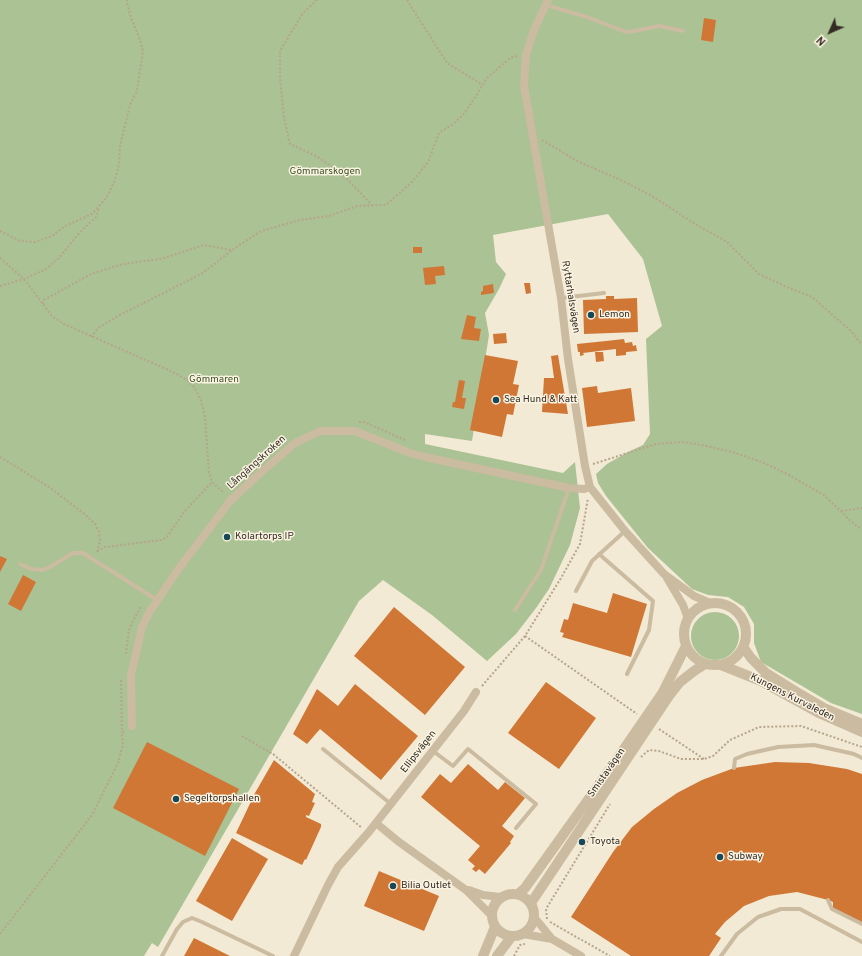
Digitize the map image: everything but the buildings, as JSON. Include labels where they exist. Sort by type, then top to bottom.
[{"type":"street","name":"Ryttarhalsvägen","points":[[546,2],[534,30],[526,55],[524,86],[561,298],[568,359],[585,466],[590,487],[625,531],[664,574],[683,605],[688,619]]},
{"type":"street","name":"Långängskroken","points":[[132,726],[131,675],[142,627],[157,600],[230,501],[295,443],[320,431],[355,431],[425,457],[569,488],[584,489],[590,487]]},
{"type":"street","name":"Ryttarhalsvägen","points":[[664,574],[694,596],[710,603]]},
{"type":"street","points":[[717,602],[728,605],[737,611],[746,624],[748,635],[744,648],[733,658],[721,665],[705,664],[694,656],[686,646],[684,640],[684,626],[688,619],[701,607],[710,603],[717,602]]},
{"type":"street","name":"Smistavägen","points":[[518,894],[525,888],[659,698],[686,646]]},
{"type":"street","name":"Kungens Kurvaleden","points":[[744,648],[751,658],[772,677],[824,708],[862,724]]},
{"type":"street","name":"Smistavägen","points":[[531,903],[669,696],[685,678],[705,664]]},
{"type":"street","name":"Kungens Kurvaleden","points":[[721,665],[761,681],[821,714],[862,732]]},
{"type":"street","name":"Ellipsvägen","points":[[294,956],[338,867],[368,833],[433,751],[464,711],[476,692]]},
{"type":"street","points":[[376,823],[466,890],[491,915],[495,927],[505,935],[512,936],[523,934],[552,939],[581,956]]},
{"type":"street","points":[[466,890],[483,895],[500,897],[508,894],[518,894],[525,897],[531,903],[534,910],[534,917],[531,926],[523,934]]},
{"type":"street","points":[[491,915],[494,904],[500,897]]},
{"type":"street","points":[[534,917],[545,924],[552,939]]},
{"type":"street","points":[[483,956],[495,927]]},
{"type":"street","points":[[497,956],[512,936]]},
{"type":"lane","points":[[546,2],[626,32],[659,26],[683,31]]},
{"type":"lane","points":[[561,298],[604,294]]},
{"type":"lane","points":[[515,610],[541,570],[569,488]]},
{"type":"lane","points":[[576,591],[592,561],[625,531]]},
{"type":"lane","points":[[20,564],[31,569],[42,570],[50,567],[73,553],[84,553],[157,600]]},
{"type":"lane","points":[[599,554],[653,601],[649,630],[627,674]]},
{"type":"lane","points":[[734,768],[735,760],[747,754],[778,747],[814,745],[854,754],[862,758]]},
{"type":"lane","points":[[433,751],[453,766],[468,748],[536,804],[516,828]]},
{"type":"lane","points":[[323,749],[391,804]]},
{"type":"lane","points":[[828,900],[832,909],[862,924]]},
{"type":"lane","points":[[721,956],[737,934],[758,917],[781,909],[800,909],[862,942]]},
{"type":"lane","points":[[162,956],[177,929],[183,922],[192,918],[264,954],[273,956]]},
{"type":"path","points":[[0,286],[24,279],[46,270],[59,258],[80,232],[96,217],[115,180],[119,164],[120,146],[130,105],[136,90],[143,51],[131,18],[127,0]]},
{"type":"path","points":[[317,0],[303,13],[280,51],[280,78],[284,118],[290,144],[316,156],[340,172],[373,206]]},
{"type":"path","points":[[407,0],[446,63],[483,84]]},
{"type":"path","points":[[91,337],[98,328],[116,317],[203,273],[232,250],[261,231],[300,220],[329,216],[357,206],[386,205],[412,182],[428,162],[439,133],[454,124],[463,115],[486,79],[510,58],[526,55]]},
{"type":"path","points":[[532,134],[579,162],[652,196],[692,222],[727,242],[759,274],[812,297],[851,331],[862,345]]},
{"type":"path","points":[[0,231],[20,241],[35,242],[52,236],[65,226],[92,214],[100,207]]},
{"type":"path","points":[[43,304],[44,300],[91,274],[123,264],[162,259],[204,245],[232,250]]},
{"type":"path","points":[[0,258],[24,279],[52,316],[64,324],[175,373],[187,380],[194,387],[202,400],[205,417],[209,472],[212,482],[224,493],[229,488]]},
{"type":"path","points":[[357,422],[364,422],[410,442]]},
{"type":"path","points":[[585,466],[656,444],[682,442],[702,445],[732,452],[762,462],[782,471],[818,491],[855,525],[862,529]]},
{"type":"path","points":[[0,457],[49,487],[87,516],[95,524],[99,532],[100,540],[95,560]]},
{"type":"path","points":[[97,551],[105,547],[162,540],[167,537],[184,512],[212,482]]},
{"type":"path","points":[[476,692],[525,636],[580,544],[590,487]]},
{"type":"path","points":[[841,512],[862,508]]},
{"type":"path","points":[[126,654],[129,630],[135,617],[149,595]]},
{"type":"path","points":[[525,636],[642,716]]},
{"type":"path","points":[[0,934],[92,815],[118,763],[123,744],[122,677]]},
{"type":"path","points":[[122,733],[132,726]]},
{"type":"path","points":[[638,760],[649,750],[659,751],[681,759],[704,759],[713,756],[730,740],[759,727],[801,726],[862,747]]},
{"type":"path","points":[[657,727],[704,759]]},
{"type":"path","points":[[242,736],[273,754],[368,833]]},
{"type":"path","points":[[610,956],[545,924],[546,908],[612,801]]},
{"type":"path","points":[[514,956],[520,945],[536,941],[538,936]]},
{"type":"green space","name":"Gömmarskogen","points":[[0,0],[862,0],[862,714],[831,703],[761,662],[754,643],[754,624],[744,607],[728,597],[708,595],[692,589],[648,548],[606,496],[598,483],[596,474],[607,464],[643,445],[650,434],[646,339],[662,326],[643,259],[608,214],[493,235],[496,262],[506,274],[485,313],[489,335],[472,441],[425,434],[425,444],[563,473],[575,462],[580,508],[570,545],[549,589],[516,634],[487,661],[432,615],[383,580],[359,601],[158,947],[152,943],[144,956],[0,956]]},
{"type":"green space","points":[[710,612],[720,612],[732,619],[739,631],[739,641],[732,653],[720,660],[710,660],[702,656],[695,649],[691,641],[691,631],[695,623],[702,616]]},
{"type":"place","name":"Lemon","points":[[591,315]]},
{"type":"place","name":"Sea Hund & Katt","points":[[496,400]]},
{"type":"place","name":"Kolartorps IP","points":[[227,537]]},
{"type":"place","name":"Segeltorpshallen","points":[[176,799]]},
{"type":"place","name":"Toyota","points":[[582,842]]},
{"type":"place","name":"Subway","points":[[720,857]]},
{"type":"place","name":"Bilia Outlet","points":[[393,886]]},
{"type":"park label","name":"Gömmaren","points":[[214,380]]}]
